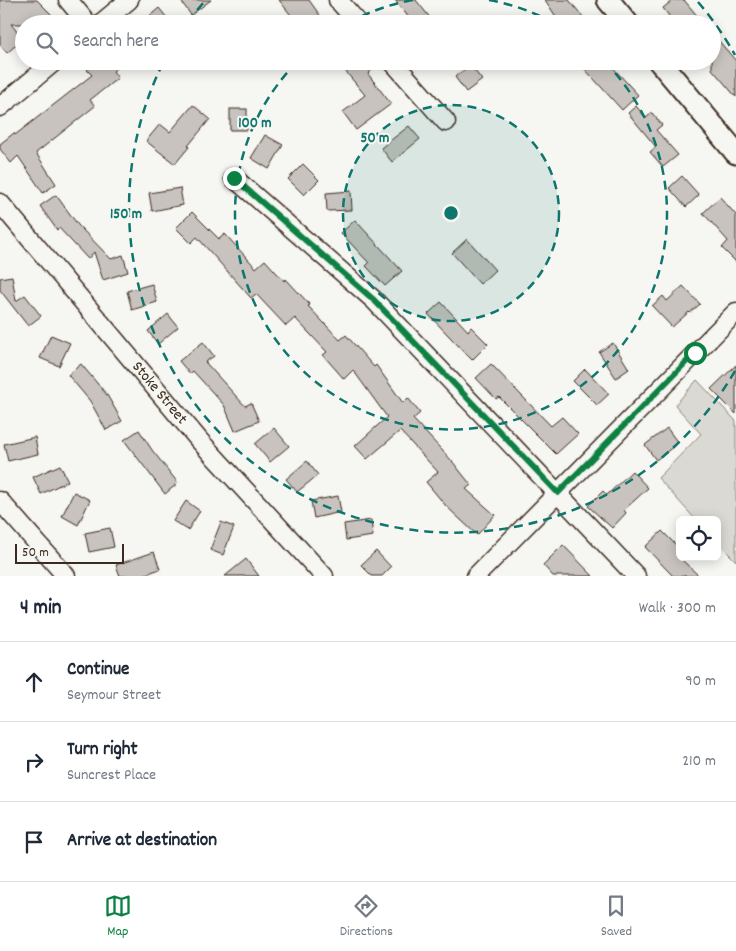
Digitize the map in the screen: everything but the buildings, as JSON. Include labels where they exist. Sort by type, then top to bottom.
[{"type":"street","points":[[68,0],[80,15]]},
{"type":"street","points":[[111,15],[129,0]]},
{"type":"street","points":[[338,0],[351,15]]},
{"type":"street","points":[[608,0],[620,15]]},
{"type":"street","points":[[0,107],[44,70]]},
{"type":"street","points":[[400,70],[446,122]]},
{"type":"street","points":[[667,70],[736,153]]},
{"type":"street","points":[[234,178],[374,300],[636,576]]},
{"type":"street","name":"Stoke Street","points":[[0,203],[199,440],[324,576]]},
{"type":"street","points":[[476,576],[736,312]]},
{"type":"street","points":[[0,501],[66,576]]},
{"type":"shaded area","points":[[697,380],[736,421],[736,561],[721,546],[721,516],[692,516],[658,478],[701,434],[675,405]]},
{"type":"route","points":[[234,178],[374,300],[558,493],[695,353]]}]
